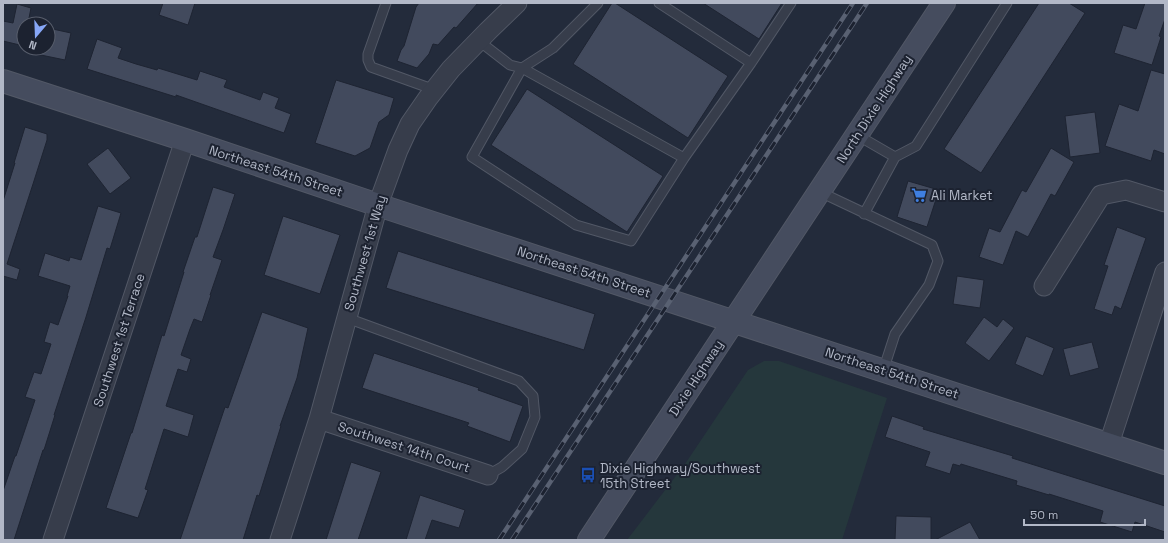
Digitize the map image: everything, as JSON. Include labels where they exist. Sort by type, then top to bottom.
[{"type":"street","name":"Southwest 1st Way","points":[[280,540],[319,419],[378,205],[398,150],[410,124],[428,98],[478,40],[517,3]]},
{"type":"street","name":"North Dixie Highway","points":[[803,216],[944,3]]},
{"type":"street","name":"Northeast 54th Street","points":[[3,82],[185,140],[378,205],[1165,463]]},
{"type":"street","name":"Southwest 1st Terrace","points":[[53,540],[185,140]]},
{"type":"street","points":[[1044,286],[1101,195],[1126,190],[1165,202]]},
{"type":"street","name":"Dixie Highway","points":[[589,540],[803,216]]},
{"type":"street","points":[[1109,444],[1165,272]]},
{"type":"street","name":"Southwest 14th Court","points":[[319,419],[488,475]]},
{"type":"lane","points":[[386,3],[368,54],[369,64],[371,67],[435,90]]},
{"type":"lane","points":[[598,3],[553,48],[522,68],[472,157],[576,225],[631,241],[684,158],[791,3]]},
{"type":"lane","points":[[659,3],[751,63]]},
{"type":"lane","points":[[864,214],[895,157],[916,146],[1007,3]]},
{"type":"lane","points":[[478,40],[510,65],[522,68],[684,158]]},
{"type":"lane","points":[[857,135],[895,157]]},
{"type":"lane","points":[[820,192],[932,245],[938,261],[929,285],[895,334],[883,370]]},
{"type":"lane","points":[[347,318],[519,381],[533,396],[535,418],[522,449],[502,467],[488,475]]},
{"type":"shaded area","points":[[764,361],[779,361],[887,398],[842,540],[627,540],[685,464],[748,370]]},
{"type":"building","points":[[163,3],[195,3],[188,25],[159,15]]},
{"type":"building","points":[[419,3],[478,3],[456,28],[454,27],[438,45],[433,44],[429,54],[417,68],[397,61],[404,46],[416,7]]},
{"type":"building","points":[[612,3],[615,3],[728,76],[688,138],[573,64]]},
{"type":"building","points":[[703,3],[782,3],[759,39]]},
{"type":"building","points":[[1039,3],[1069,3],[1085,13],[981,173],[944,149]]},
{"type":"building","points":[[1145,3],[1165,3],[1165,19],[1152,65],[1114,53],[1123,25],[1136,29]]},
{"type":"building","points":[[17,4],[31,8],[29,16],[16,16],[16,44],[3,41],[3,21],[13,23]]},
{"type":"building","points":[[56,30],[71,33],[65,60],[46,56],[56,56]]},
{"type":"building","points":[[97,39],[122,48],[118,58],[136,64],[157,70],[158,68],[197,80],[200,71],[227,80],[224,87],[260,100],[263,92],[279,98],[275,108],[291,114],[284,133],[176,95],[176,97],[87,69]]},
{"type":"building","points":[[1151,70],[1165,74],[1165,154],[1154,150],[1151,161],[1105,146],[1119,104],[1138,111]]},
{"type":"building","points":[[336,80],[394,98],[389,115],[379,122],[370,148],[355,156],[315,143]]},
{"type":"building","points":[[527,89],[663,176],[627,232],[491,145]]},
{"type":"building","points":[[1095,112],[1100,153],[1070,157],[1065,116]]},
{"type":"building","points":[[25,127],[47,134],[47,140],[7,264],[20,269],[17,280],[3,276],[3,201]]},
{"type":"building","points":[[108,148],[131,178],[110,194],[87,164]]},
{"type":"building","points":[[1051,148],[1074,162],[1055,196],[1051,194],[1028,237],[1016,231],[1003,265],[979,257],[989,228],[1000,232],[1022,190],[1026,192]]},
{"type":"building","points":[[908,181],[939,190],[927,227],[897,217]]},
{"type":"building","points":[[213,187],[235,194],[213,257],[222,260],[202,322],[194,319],[181,355],[191,359],[187,372],[178,369],[166,406],[194,415],[188,437],[164,429],[145,489],[148,490],[138,518],[106,508],[132,433],[162,335],[164,336],[183,272],[195,237],[197,237]]},
{"type":"building","points":[[98,206],[121,213],[110,249],[107,248],[44,450],[14,540],[3,540],[3,491],[35,400],[25,397],[34,372],[41,374],[51,344],[44,342],[50,322],[58,325],[70,286],[38,276],[45,253],[69,261],[70,257],[81,260]]},
{"type":"building","points":[[283,216],[340,235],[320,294],[264,275]]},
{"type":"building","points":[[1117,227],[1146,238],[1121,309],[1115,306],[1112,315],[1094,309],[1108,266],[1104,265]]},
{"type":"building","points":[[398,251],[595,314],[584,350],[386,288]]},
{"type":"building","points":[[957,276],[984,280],[980,308],[953,304]]},
{"type":"building","points":[[262,312],[308,328],[297,378],[280,426],[259,496],[257,495],[243,540],[180,540],[225,407],[228,408]]},
{"type":"building","points":[[984,317],[997,327],[1003,319],[1014,328],[989,361],[965,343]]},
{"type":"building","points":[[1026,336],[1054,348],[1043,376],[1015,364]]},
{"type":"building","points":[[1092,342],[1099,368],[1070,376],[1063,349]]},
{"type":"building","points":[[374,353],[479,388],[478,390],[523,406],[510,442],[467,426],[469,423],[362,388]]},
{"type":"building","points":[[892,416],[924,427],[923,429],[1013,456],[1012,458],[1165,506],[1165,532],[1135,522],[1132,532],[1100,522],[1103,511],[1016,485],[1017,481],[961,464],[960,466],[953,464],[950,474],[925,466],[930,452],[885,437]]},
{"type":"building","points":[[351,462],[381,472],[358,540],[326,540]]},
{"type":"building","points":[[420,495],[465,510],[459,528],[432,520],[425,540],[406,540]]},
{"type":"building","points":[[896,516],[931,517],[931,540],[895,540]]},
{"type":"building","points":[[970,522],[980,540],[935,540]]},
{"type":"railway","points":[[499,540],[853,3]]},
{"type":"railway","points":[[512,540],[867,3]]},
{"type":"place","name":"Ali Market","points":[[919,195]]},
{"type":"place","name":"Dixie Highway/Southwest 15th Street","points":[[588,475]]}]
